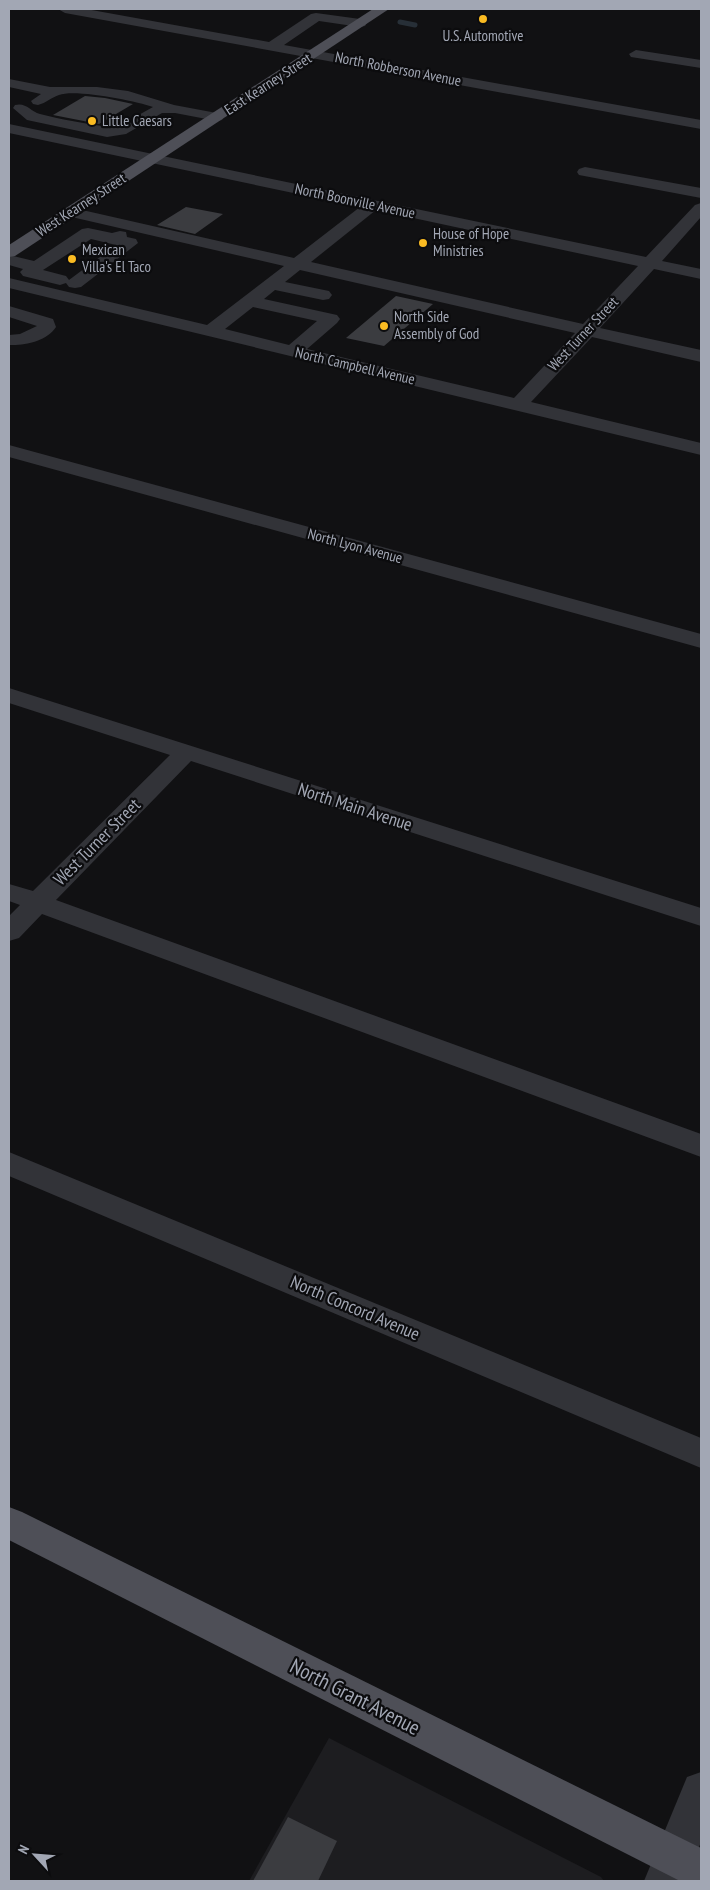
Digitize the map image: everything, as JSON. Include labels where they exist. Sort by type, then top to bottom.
[{"type":"main road","name":"East Kearney Street","points":[[152,158],[316,54],[382,9]]},
{"type":"main road","name":"West Kearney Street","points":[[14,248],[152,158]]},
{"type":"main road","name":"North Grant Avenue","points":[[9,1523],[680,1869]]},
{"type":"street","name":"North Robberson Avenue","points":[[65,9],[701,125]]},
{"type":"street","points":[[273,46],[316,17],[360,23]]},
{"type":"street","points":[[205,34],[222,26],[288,36]]},
{"type":"street","points":[[636,54],[701,64]]},
{"type":"street","points":[[9,83],[50,92],[91,90],[217,117]]},
{"type":"street","points":[[14,107],[30,106],[51,94],[50,92]]},
{"type":"street","points":[[14,107],[32,117],[108,132],[121,131],[153,112],[173,109]]},
{"type":"street","name":"North Boonville Avenue","points":[[9,128],[701,274]]},
{"type":"street","points":[[586,172],[701,194]]},
{"type":"street","points":[[210,331],[373,205]]},
{"type":"street","name":"West Turner Street","points":[[518,405],[701,208]]},
{"type":"street","points":[[69,212],[701,356]]},
{"type":"street","points":[[115,239],[134,227]]},
{"type":"street","points":[[14,288],[41,271],[57,253],[88,233],[130,243],[59,295]]},
{"type":"street","points":[[14,248],[57,253]]},
{"type":"street","points":[[9,260],[75,283]]},
{"type":"street","points":[[272,284],[323,295]]},
{"type":"street","name":"North Campbell Avenue","points":[[14,288],[59,295],[701,449]]},
{"type":"street","points":[[250,301],[331,319],[293,351]]},
{"type":"street","points":[[9,311],[40,320],[47,323],[47,327],[33,336],[20,340],[9,340]]},
{"type":"street","name":"North Lyon Avenue","points":[[9,451],[701,641]]},
{"type":"street","name":"North Main Avenue","points":[[9,695],[701,917]]},
{"type":"street","name":"West Turner Street","points":[[9,932],[186,753]]},
{"type":"street","points":[[9,892],[701,1146]]},
{"type":"street","name":"North Concord Avenue","points":[[9,1163],[701,1453]]},
{"type":"street","points":[[680,1869],[701,1791]]},
{"type":"shaded area","points":[[329,1738],[601,1877],[604,1881],[249,1881]]},
{"type":"building","points":[[85,96],[133,104],[99,124],[53,115]]},
{"type":"building","points":[[186,207],[223,214],[195,234],[157,225]]},
{"type":"building","name":"North Side Assembly of God","points":[[396,296],[433,304],[384,346],[346,338]]},
{"type":"building","points":[[288,1817],[337,1841],[318,1881],[253,1881]]},
{"type":"waterway","points":[[400,22],[415,25]]},
{"type":"place","name":"U.S. Automotive","points":[[483,19]]},
{"type":"place","name":"Little Caesars","points":[[92,121]]},
{"type":"place","name":"House of Hope Ministries","points":[[423,243]]},
{"type":"place","name":"Mexican Villa's El Taco","points":[[72,259]]},
{"type":"place","name":"North Side Assembly of God","points":[[384,326]]}]
